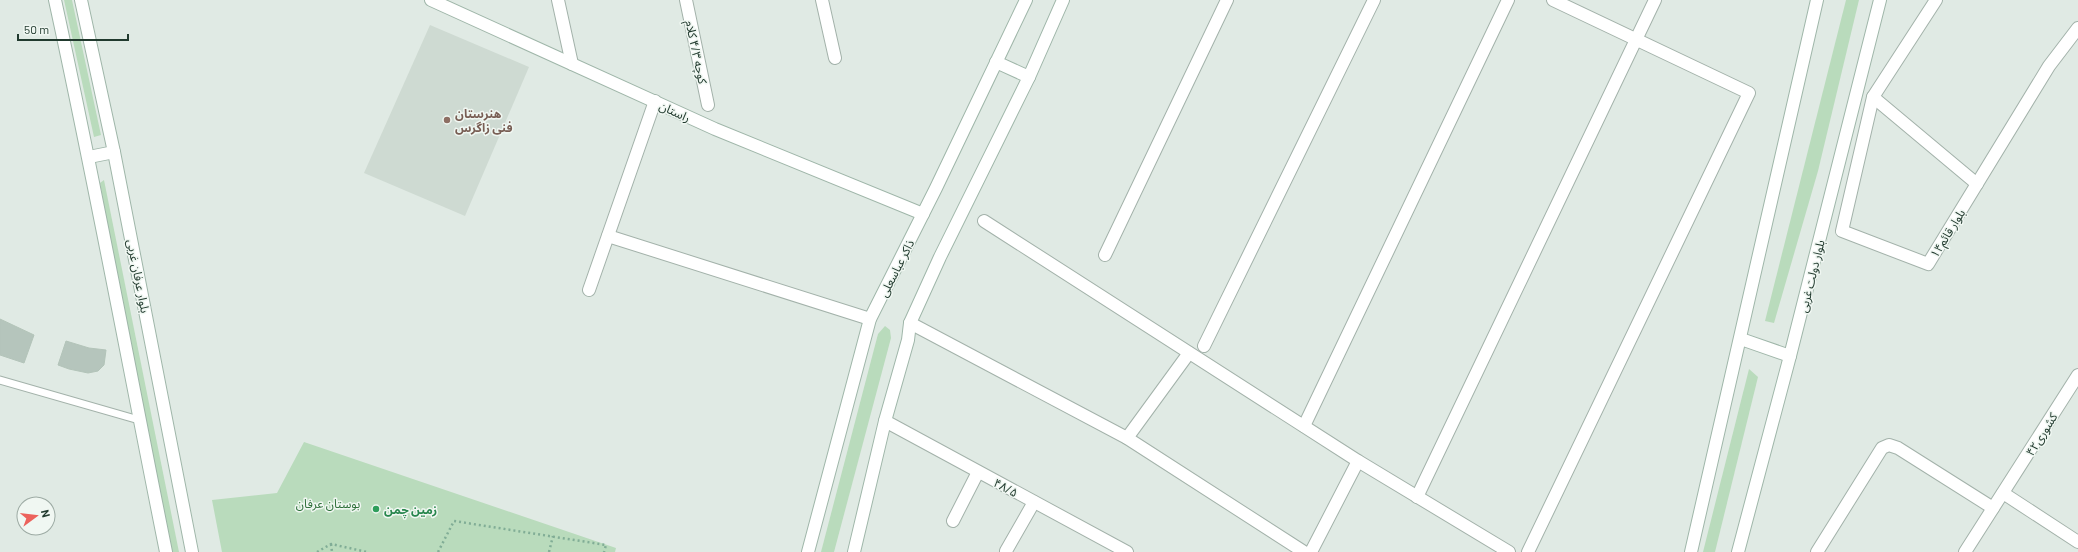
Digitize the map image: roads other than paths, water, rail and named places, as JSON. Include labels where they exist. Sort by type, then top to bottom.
[{"type":"street","points":[[55,0],[89,157],[139,420],[166,552]]},
{"type":"street","name":"بلوار عرفان غربی","points":[[81,0],[114,152],[192,552]]},
{"type":"street","name":"راستان","points":[[432,0],[715,129],[923,214]]},
{"type":"street","points":[[558,0],[572,64]]},
{"type":"street","name":"کوچه ۴/۳ کلام","points":[[686,0],[708,105]]},
{"type":"street","points":[[822,0],[835,58]]},
{"type":"street","name":"ذاکر عباسعلی","points":[[808,552],[870,319],[923,214],[1026,0]]},
{"type":"street","points":[[856,551],[885,421],[908,340],[910,323],[940,257],[1029,77],[1063,0]]},
{"type":"street","points":[[1105,255],[1227,0]]},
{"type":"street","points":[[1204,346],[1374,0]]},
{"type":"street","points":[[1304,426],[1508,0]]},
{"type":"street","points":[[1528,552],[1749,93],[1554,0]]},
{"type":"street","points":[[1417,497],[1655,0]]},
{"type":"street","points":[[1691,552],[1741,339],[1817,0]]},
{"type":"street","name":"بلوار دولت غربی","points":[[1738,552],[1790,356],[1880,0]]},
{"type":"street","points":[[1936,0],[1873,97],[1977,184]]},
{"type":"street","name":"بلوار قائم۱۴","points":[[1873,97],[1842,231],[1928,264],[2049,66],[2078,28]]},
{"type":"street","points":[[996,62],[1029,77]]},
{"type":"street","points":[[589,290],[655,101]]},
{"type":"street","points":[[89,157],[114,152]]},
{"type":"street","points":[[984,221],[1358,461],[1509,552]]},
{"type":"street","points":[[608,236],[870,319]]},
{"type":"street","points":[[910,323],[1127,438],[1304,552]]},
{"type":"street","points":[[1741,339],[1790,356]]},
{"type":"street","points":[[1127,438],[1189,353]]},
{"type":"street","name":"کشوری۴۲","points":[[1965,552],[2078,375]]},
{"type":"street","name":"۴۸/۵","points":[[885,421],[1120,550]]},
{"type":"street","points":[[1817,552],[1882,448],[1890,445],[1898,448],[1993,508]]},
{"type":"street","points":[[1311,552],[1358,461]]},
{"type":"street","points":[[953,521],[978,472]]},
{"type":"street","points":[[2003,493],[2078,542]]},
{"type":"street","points":[[1006,551],[1034,502]]},
{"type":"lane","points":[[0,380],[139,420]]},
{"type":"place","name":"هنرستان فنی زاگرس","points":[[447,120]]},
{"type":"place","name":"زمین چمن","points":[[376,509]]},
{"type":"park label","name":"بوستان عرفان","points":[[328,503]]}]
